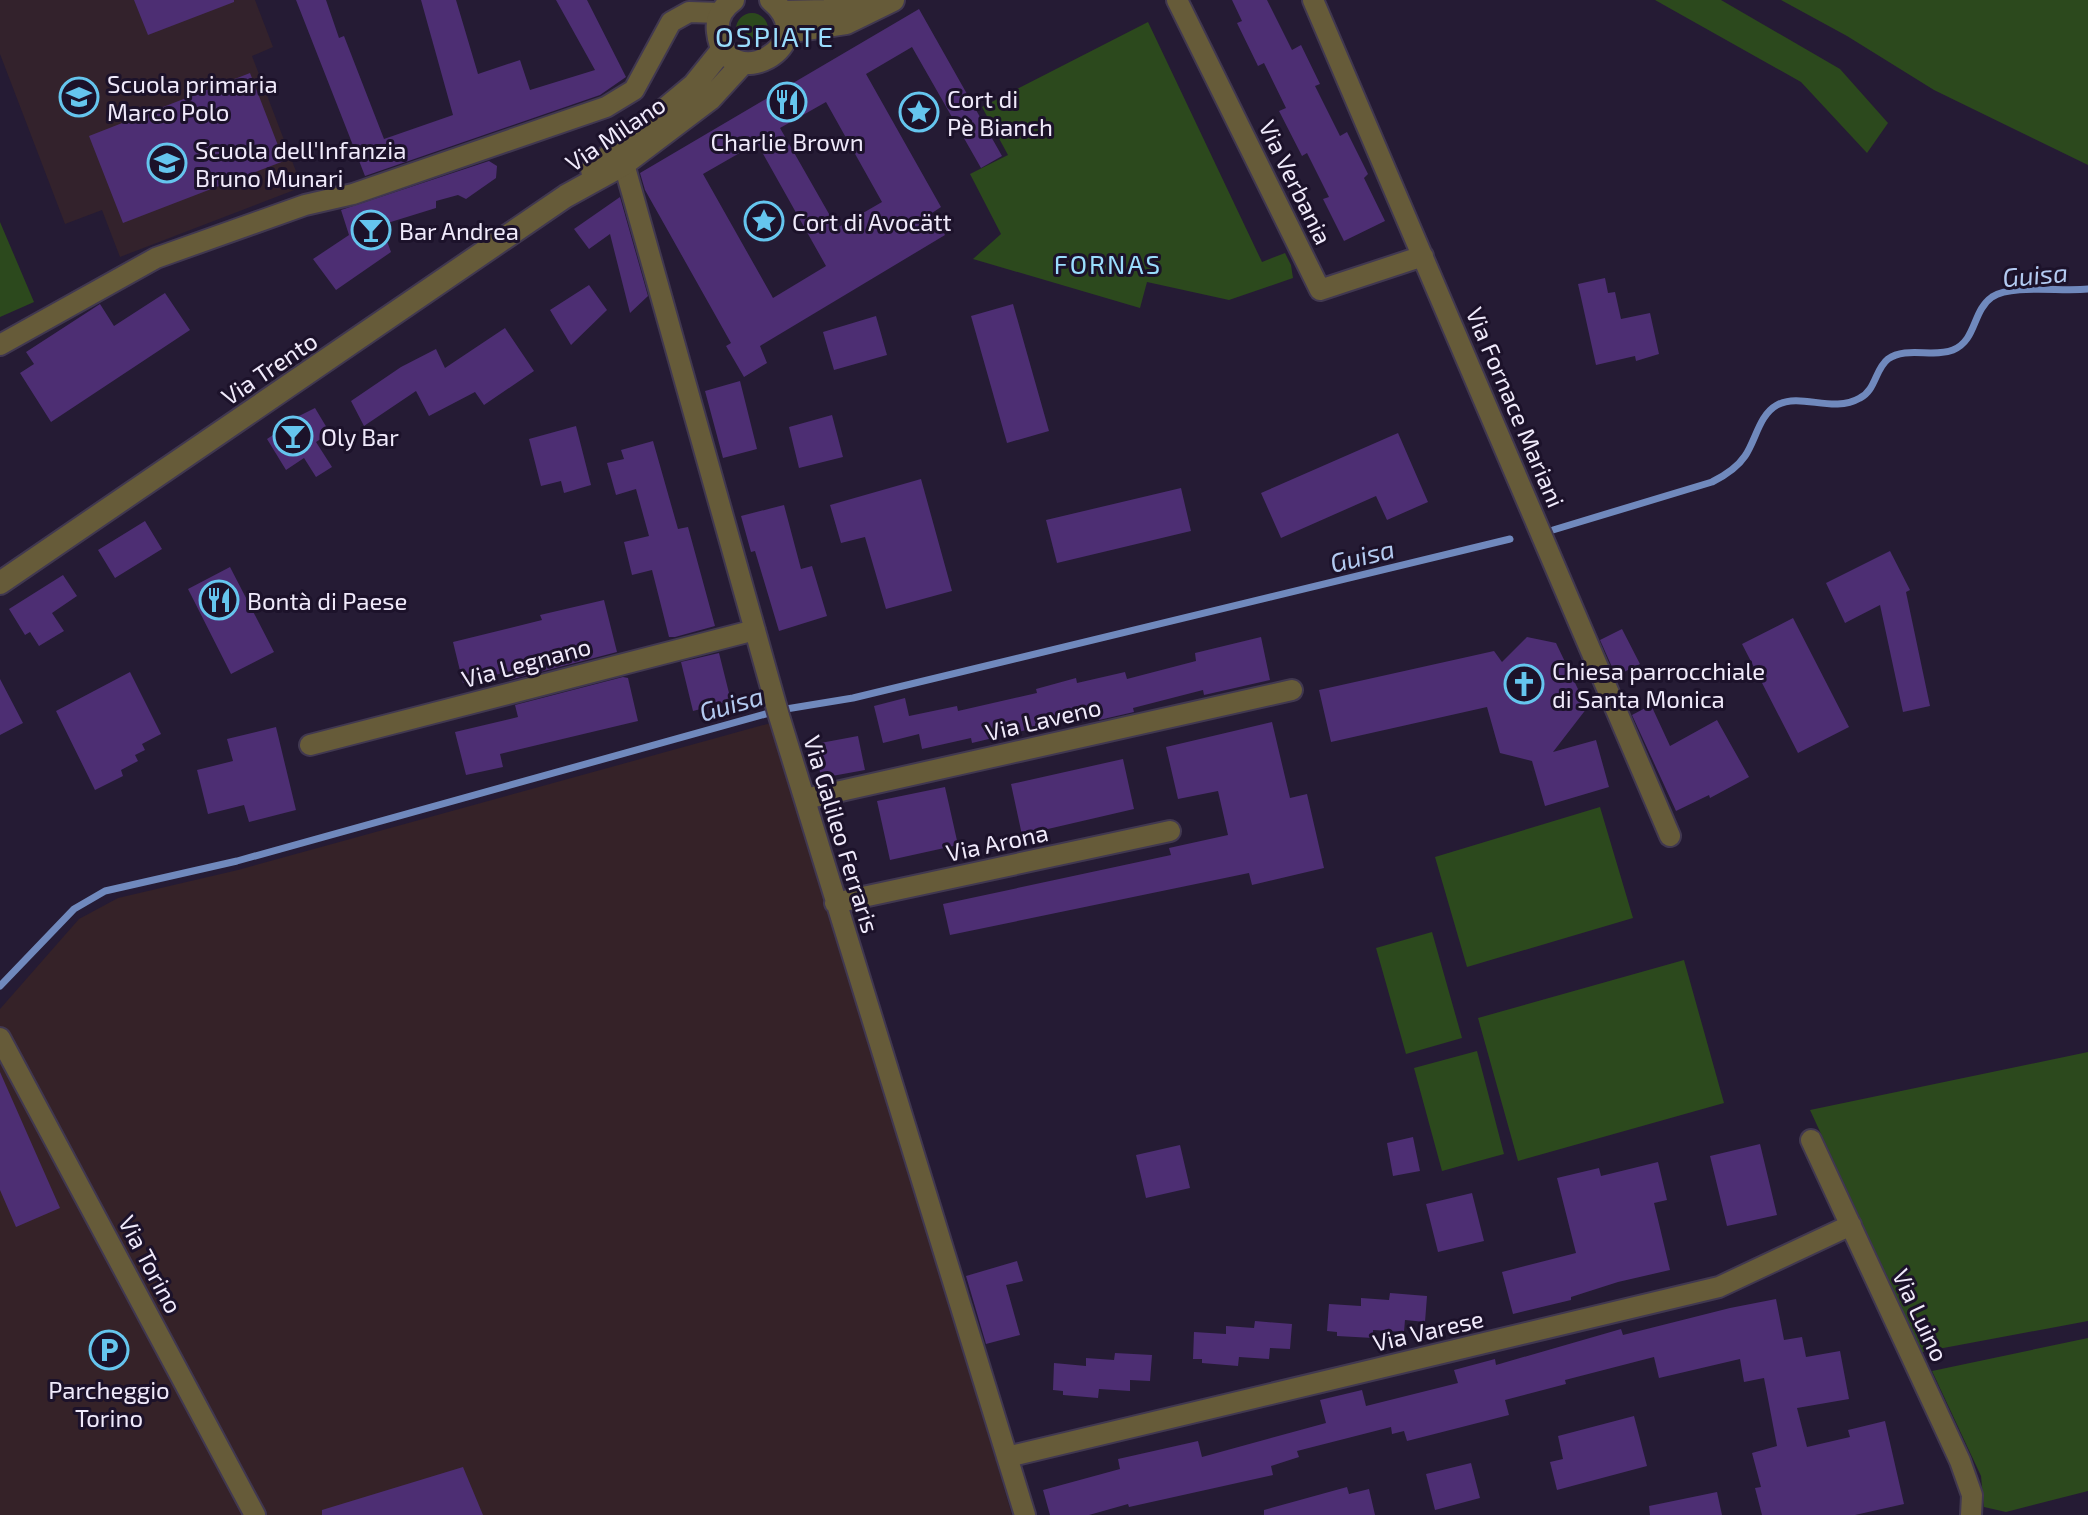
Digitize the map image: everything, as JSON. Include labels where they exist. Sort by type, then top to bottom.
[{"type":"street","points":[[777,9],[826,11],[857,0]]},
{"type":"street","points":[[777,9],[846,23],[893,0]]},
{"type":"street","name":"Via Verbania","points":[[1177,0],[1320,290],[1423,256]]},
{"type":"street","name":"Via Fornace Mariani","points":[[1313,0],[1670,836]]},
{"type":"street","points":[[727,7],[717,25],[718,38],[732,58],[743,63],[758,63],[772,57],[782,46],[777,9]]},
{"type":"street","points":[[0,345],[156,258],[305,205],[353,194],[622,100],[634,90],[671,22],[689,12],[727,7]]},
{"type":"street","name":"Via Milano","points":[[566,196],[593,168],[694,85],[723,49]]},
{"type":"street","name":"Via Milano","points":[[566,196],[624,164],[710,99],[743,63]]},
{"type":"street","name":"Via Galileo Ferraris","points":[[624,164],[777,710],[1025,1515]]},
{"type":"street","name":"Via Trento","points":[[0,583],[566,196]]},
{"type":"street","name":"Via Legnano","points":[[310,745],[755,630]]},
{"type":"street","name":"Via Laveno","points":[[805,799],[1292,690]]},
{"type":"street","name":"Via Arona","points":[[835,903],[1170,831]]},
{"type":"street","name":"Via Torino","points":[[0,1038],[255,1515]]},
{"type":"street","name":"Via Luino","points":[[1811,1140],[1960,1461],[1972,1495],[1971,1515]]},
{"type":"street","name":"Via Varese","points":[[1007,1457],[1719,1287],[1851,1225]]},
{"type":"shaded area","points":[[0,0],[255,0],[273,47],[252,56],[302,187],[120,257],[102,210],[65,224],[0,54]]},
{"type":"shaded area","points":[[778,721],[1012,1515],[0,1515],[0,1009],[79,919],[118,898],[238,870]]},
{"type":"green space","points":[[1655,0],[1721,0],[1840,69],[1888,123],[1867,153],[1801,82]]},
{"type":"green space","points":[[1781,0],[2088,0],[2088,165],[1934,90],[1847,36]]},
{"type":"green space","points":[[752,13],[764,17],[768,29],[764,41],[752,45],[740,41],[736,29],[740,17]]},
{"type":"green space","points":[[1148,22],[1262,262],[1285,253],[1293,278],[1229,300],[1147,282],[1140,308],[973,259],[1001,234],[970,174],[1008,155],[982,107]]},
{"type":"green space","points":[[0,222],[34,302],[0,317]]},
{"type":"green space","points":[[1600,807],[1633,918],[1467,967],[1435,857]]},
{"type":"green space","points":[[1432,932],[1462,1038],[1406,1054],[1376,948]]},
{"type":"green space","points":[[1684,960],[1724,1103],[1518,1161],[1478,1018]]},
{"type":"green space","points":[[1477,1051],[1504,1154],[1442,1171],[1414,1068]]},
{"type":"green space","points":[[2088,1052],[2088,1321],[1922,1352],[1810,1110]]},
{"type":"green space","points":[[2088,1338],[2088,1491],[2006,1512],[1984,1507],[1981,1476],[1932,1371]]},
{"type":"building","points":[[134,0],[234,0],[234,2],[148,35]]},
{"type":"building","points":[[296,0],[326,0],[339,38],[344,36],[384,139],[453,115],[421,0],[456,0],[478,74],[520,60],[530,90],[595,70],[556,0],[587,0],[626,77],[600,95],[365,176]]},
{"type":"building","points":[[1232,0],[1267,0],[1292,50],[1301,45],[1320,84],[1315,86],[1340,136],[1347,132],[1368,174],[1364,178],[1385,221],[1344,241],[1323,199],[1329,197],[1307,153],[1302,156],[1279,111],[1286,108],[1264,63],[1258,66],[1237,23],[1242,21]]},
{"type":"building","points":[[919,9],[1002,156],[981,168],[912,47],[866,74],[941,207],[932,213],[945,235],[760,346],[767,363],[744,377],[726,346],[731,343],[645,190],[640,173]],"holes":[[[826,102],[882,202],[837,228],[780,128]],[[757,143],[826,266],[773,298],[703,174]]]},
{"type":"building","points":[[250,73],[284,161],[123,223],[89,136]]},
{"type":"building","points":[[489,161],[497,166],[496,178],[466,199],[458,195],[436,201],[436,208],[381,225],[391,252],[336,290],[313,259],[349,235],[341,210]]},
{"type":"building","points":[[620,197],[648,296],[630,313],[610,234],[589,249],[574,229]]},
{"type":"building","points":[[1605,278],[1608,293],[1615,292],[1621,319],[1650,313],[1659,354],[1636,361],[1635,356],[1596,365],[1578,284]]},
{"type":"building","points":[[589,285],[607,310],[571,345],[550,310]]},
{"type":"building","points":[[165,293],[190,330],[51,422],[20,373],[34,364],[26,352],[100,304],[114,326]]},
{"type":"building","points":[[1013,304],[1049,431],[1007,443],[971,316]]},
{"type":"building","points":[[876,316],[887,355],[834,370],[823,332]]},
{"type":"building","points":[[505,328],[534,371],[484,405],[475,392],[429,416],[416,391],[364,426],[351,401],[401,367],[436,349],[445,368]]},
{"type":"building","points":[[740,381],[757,449],[723,458],[705,391]]},
{"type":"building","points":[[315,408],[330,433],[316,442],[332,467],[316,477],[304,458],[286,470],[267,439],[285,427],[283,424]]},
{"type":"building","points":[[832,415],[843,457],[799,468],[789,427]]},
{"type":"building","points":[[576,426],[591,485],[564,493],[561,481],[541,486],[529,439]]},
{"type":"building","points":[[1398,433],[1428,502],[1387,520],[1376,496],[1281,538],[1261,493]]},
{"type":"building","points":[[653,441],[678,529],[688,527],[715,626],[675,637],[669,637],[652,570],[632,575],[624,542],[649,536],[636,489],[616,495],[607,463],[624,459],[621,450]]},
{"type":"building","points":[[921,479],[952,591],[886,609],[865,537],[841,543],[830,505]]},
{"type":"building","points":[[1181,488],[1191,531],[1057,563],[1046,520]]},
{"type":"building","points":[[784,505],[801,569],[812,566],[827,616],[779,631],[741,516]]},
{"type":"building","points":[[145,521],[162,549],[115,578],[98,550]]},
{"type":"building","points":[[1890,551],[1910,590],[1906,592],[1930,706],[1903,712],[1880,605],[1845,623],[1826,583]]},
{"type":"building","points":[[230,567],[274,652],[231,674],[188,589]]},
{"type":"building","points":[[63,575],[77,596],[52,613],[64,631],[39,646],[30,632],[25,635],[9,609]]},
{"type":"building","points":[[604,600],[617,652],[509,680],[507,672],[463,683],[453,642],[542,620],[540,615]]},
{"type":"building","points":[[1793,618],[1849,727],[1798,753],[1742,644]]},
{"type":"building","points":[[1622,629],[1640,664],[1616,676],[1600,640]]},
{"type":"building","points":[[1261,637],[1270,680],[1204,695],[1203,690],[1133,708],[1134,712],[1099,720],[1097,713],[972,743],[971,738],[922,749],[919,734],[883,743],[874,706],[905,698],[909,716],[957,706],[958,711],[1037,693],[1036,689],[1076,678],[1077,683],[1125,672],[1127,679],[1196,661],[1195,653]]},
{"type":"building","points":[[1527,637],[1556,643],[1587,708],[1553,752],[1596,740],[1609,787],[1545,806],[1532,761],[1500,753],[1487,707],[1331,742],[1319,690],[1494,651],[1502,662]]},
{"type":"building","points":[[719,653],[731,701],[693,711],[681,662]]},
{"type":"building","points":[[130,672],[161,734],[142,744],[145,750],[135,755],[138,761],[121,770],[123,776],[95,790],[56,711]]},
{"type":"building","points":[[628,678],[638,721],[500,754],[503,767],[466,775],[455,732],[518,717],[515,705]]},
{"type":"building","points":[[0,679],[23,723],[0,735]]},
{"type":"building","points":[[1651,705],[1670,746],[1717,720],[1749,777],[1710,798],[1709,795],[1676,811],[1632,715]]},
{"type":"building","points":[[1272,722],[1290,798],[1307,794],[1324,868],[1252,885],[1249,873],[950,935],[943,904],[1171,855],[1169,848],[1228,835],[1218,791],[1178,799],[1166,747]]},
{"type":"building","points":[[276,727],[296,810],[249,822],[244,805],[208,814],[197,770],[233,761],[227,739]]},
{"type":"building","points":[[858,736],[865,770],[821,778],[815,744]]},
{"type":"building","points":[[1123,759],[1134,809],[1022,835],[1011,784]]},
{"type":"building","points":[[945,787],[958,845],[890,860],[877,801]]},
{"type":"building","points":[[0,1072],[60,1208],[16,1227],[0,1190]]},
{"type":"building","points":[[1413,1137],[1420,1171],[1393,1176],[1387,1143]]},
{"type":"building","points":[[1760,1144],[1777,1215],[1727,1226],[1710,1156]]},
{"type":"building","points":[[1180,1145],[1190,1188],[1146,1198],[1136,1155]]},
{"type":"building","points":[[1658,1162],[1667,1200],[1654,1203],[1670,1270],[1618,1282],[1571,1297],[1571,1300],[1513,1314],[1502,1272],[1576,1253],[1557,1178],[1599,1168],[1601,1176]]},
{"type":"building","points":[[1472,1193],[1484,1241],[1438,1252],[1426,1204]]},
{"type":"building","points":[[1017,1261],[1023,1281],[1006,1285],[1020,1335],[986,1344],[966,1276]]},
{"type":"building","points":[[1390,1293],[1427,1296],[1425,1322],[1405,1320],[1404,1332],[1373,1330],[1373,1338],[1337,1336],[1337,1332],[1327,1331],[1329,1304],[1361,1306],[1361,1298],[1389,1300]]},
{"type":"building","points":[[1776,1299],[1784,1340],[1802,1337],[1806,1357],[1840,1351],[1849,1399],[1797,1408],[1807,1447],[1850,1437],[1848,1430],[1885,1421],[1904,1504],[1855,1515],[1762,1515],[1755,1488],[1761,1487],[1752,1453],[1777,1446],[1764,1378],[1744,1382],[1740,1359],[1659,1378],[1654,1357],[1565,1380],[1566,1384],[1505,1400],[1509,1415],[1407,1441],[1404,1431],[1392,1434],[1391,1427],[1297,1451],[1299,1457],[1271,1466],[1273,1475],[1129,1507],[1128,1504],[1089,1515],[1050,1515],[1043,1490],[1120,1469],[1118,1459],[1198,1441],[1202,1457],[1326,1423],[1320,1400],[1362,1390],[1366,1406],[1458,1383],[1454,1370],[1495,1359],[1496,1365],[1621,1329],[1623,1335]]},
{"type":"building","points":[[1255,1321],[1292,1324],[1290,1349],[1270,1348],[1269,1359],[1239,1357],[1238,1366],[1202,1363],[1202,1359],[1193,1359],[1194,1332],[1226,1334],[1226,1326],[1254,1328]]},
{"type":"building","points":[[1115,1353],[1152,1355],[1150,1381],[1130,1380],[1130,1391],[1099,1389],[1098,1398],[1063,1395],[1063,1391],[1053,1390],[1054,1363],[1086,1366],[1086,1358],[1114,1360]]},
{"type":"building","points":[[1634,1416],[1647,1466],[1557,1490],[1550,1462],[1563,1459],[1558,1436]]},
{"type":"building","points":[[1471,1463],[1480,1498],[1435,1510],[1426,1474]]},
{"type":"building","points":[[463,1467],[483,1515],[322,1515],[322,1510]]},
{"type":"building","points":[[1347,1487],[1349,1494],[1369,1489],[1375,1515],[1264,1515],[1264,1510]]},
{"type":"building","points":[[1717,1492],[1722,1515],[1650,1515],[1649,1506]]},
{"type":"waterway","name":"Guisa","points":[[1553,530],[1717,480],[1742,460],[1762,421],[1777,405],[1797,401],[1839,404],[1860,398],[1869,390],[1884,363],[1895,355],[1945,352],[1961,345],[1992,297],[2012,291],[2088,289]]},
{"type":"waterway","name":"Guisa","points":[[0,986],[74,909],[105,891],[237,861],[780,710],[853,698],[1510,539]]},
{"type":"place","name":"Scuola primaria Marco Polo","points":[[79,97]]},
{"type":"place","name":"Charlie Brown","points":[[787,102]]},
{"type":"place","name":"Cort di Pè Bianch","points":[[919,112]]},
{"type":"place","name":"Scuola dell'Infanzia Bruno Munari","points":[[167,163]]},
{"type":"place","name":"Cort di Avocätt","points":[[764,221]]},
{"type":"place","name":"Bar Andrea","points":[[371,230]]},
{"type":"place","name":"Oly Bar","points":[[293,436]]},
{"type":"place","name":"Bontà di Paese","points":[[219,600]]},
{"type":"place","name":"Chiesa parrocchiale di Santa Monica","points":[[1524,684]]},
{"type":"place","name":"Parcheggio Torino","points":[[109,1350]]},
{"type":"district","name":"OSPIATE","points":[[775,36]]},
{"type":"district","name":"FORNAS","points":[[1108,263]]}]
